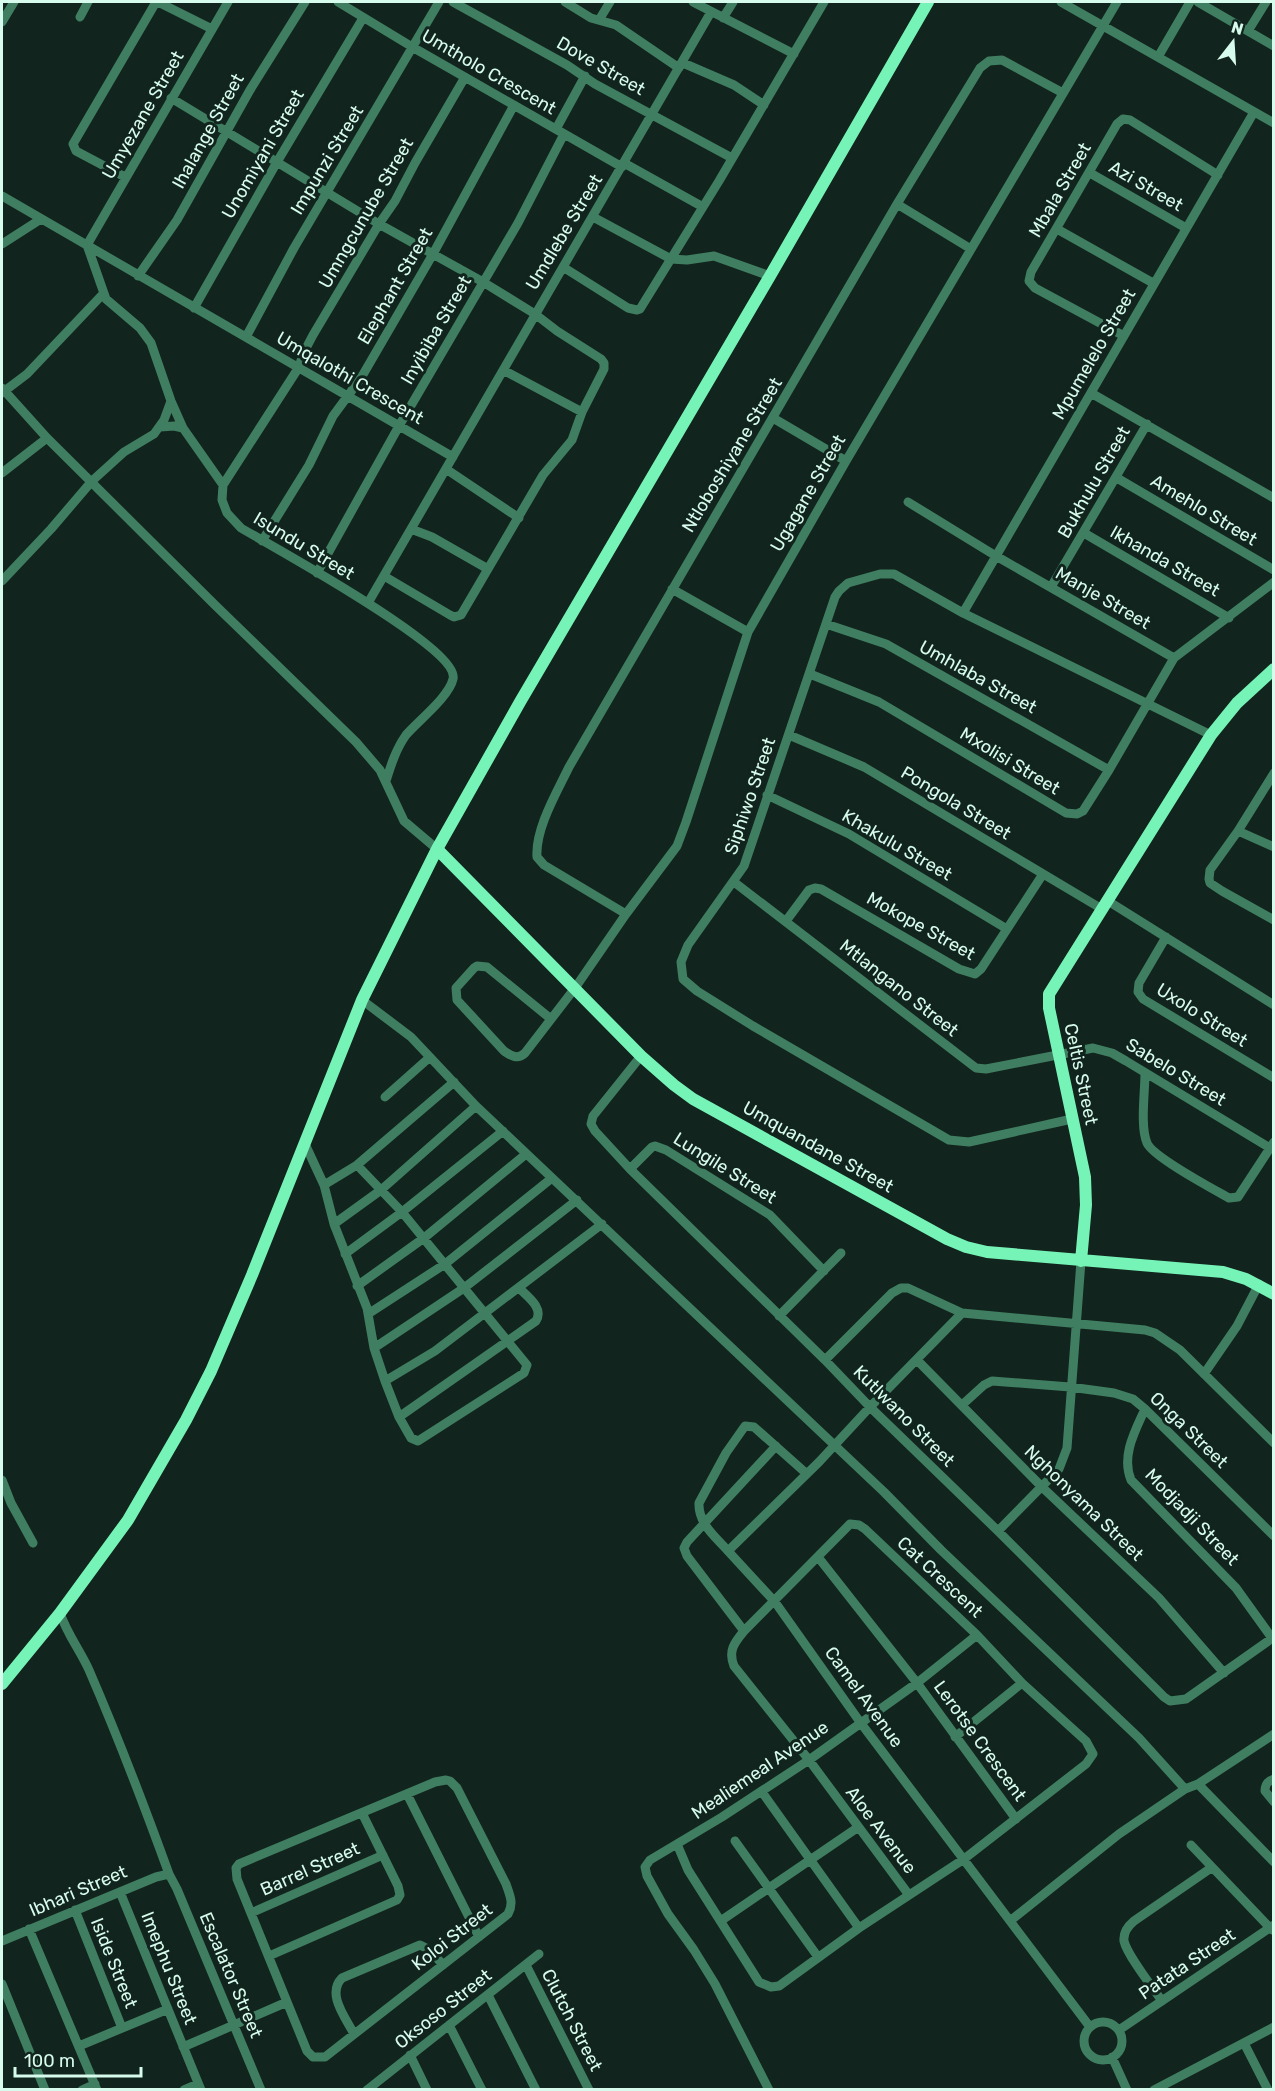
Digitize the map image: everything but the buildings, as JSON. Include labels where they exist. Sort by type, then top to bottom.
[{"type":"street","points":[[2,22],[14,2]]},
{"type":"street","points":[[80,16],[88,2]]},
{"type":"street","points":[[125,177],[76,151],[73,144],[76,138],[157,2],[212,29]]},
{"type":"street","name":"Umyezane Street","points":[[87,245],[228,2]]},
{"type":"street","name":"Ihalange Street","points":[[138,276],[177,220],[268,59],[305,2]]},
{"type":"street","name":"Umtholo Crescent","points":[[338,2],[560,132],[703,207]]},
{"type":"street","name":"Impunzi Street","points":[[246,337],[294,248],[414,48],[439,2]]},
{"type":"street","name":"Dove Street","points":[[453,2],[599,86],[732,158]]},
{"type":"street","points":[[565,2],[587,16],[616,25],[681,66],[734,85],[764,105]]},
{"type":"street","points":[[599,20],[610,2]]},
{"type":"street","points":[[693,2],[794,54]]},
{"type":"street","points":[[723,18],[733,2]]},
{"type":"street","points":[[563,267],[628,308],[637,310],[642,305],[703,207],[824,2]]},
{"type":"street","points":[[2,1684],[60,1613],[128,1520],[199,1396],[247,1285],[362,1000],[437,849],[635,503],[770,276],[928,2]]},
{"type":"street","points":[[1061,2],[1274,123]]},
{"type":"street","name":"Ugagane Street","points":[[551,1019],[487,967],[474,968],[456,988],[457,1000],[504,1051],[519,1057],[525,1053],[575,988],[679,841],[748,632],[846,461],[1117,2]]},
{"type":"street","points":[[1158,57],[1190,2]]},
{"type":"street","points":[[1198,2],[1274,46]]},
{"type":"street","points":[[1248,31],[1266,2]]},
{"type":"street","points":[[623,165],[711,12]]},
{"type":"street","name":"Unomiyani Street","points":[[194,308],[363,18]]},
{"type":"street","name":"Ntloboshiyane Street","points":[[626,914],[544,865],[537,857],[537,849],[552,801],[569,767],[897,204],[984,64],[989,61],[1002,60],[1063,93]]},
{"type":"street","name":"Inyibiba Street","points":[[317,573],[399,426],[518,223],[585,76]]},
{"type":"street","name":"Umngcunube Street","points":[[298,367],[313,335],[395,201],[465,77]]},
{"type":"street","points":[[171,98],[379,224],[483,282],[535,314],[604,363],[600,378],[582,412],[572,440],[543,475],[464,612],[457,617],[450,615],[384,576]]},
{"type":"street","name":"Elephant Street","points":[[262,541],[309,465],[333,416],[361,378],[433,254],[514,105]]},
{"type":"street","name":"Mpumelelo Street","points":[[963,613],[1254,112]]},
{"type":"street","name":"Mbala Street","points":[[1124,336],[1031,285],[1029,281],[1031,272],[1090,173],[1116,124],[1126,119],[1218,175]]},
{"type":"street","name":"Umdlebe Street","points":[[535,314],[623,165]]},
{"type":"street","name":"Azi Street","points":[[1090,173],[1186,228]]},
{"type":"street","name":"Umqalothi Crescent","points":[[2,196],[453,457]]},
{"type":"street","points":[[897,204],[971,249]]},
{"type":"street","points":[[592,217],[671,259],[687,260],[714,256],[770,276]]},
{"type":"street","points":[[2,244],[41,219]]},
{"type":"street","points":[[1057,229],[1153,283]]},
{"type":"street","points":[[87,245],[103,294],[109,303],[140,328],[151,343],[183,428],[223,484],[298,367]]},
{"type":"street","points":[[103,294],[27,374],[3,391],[47,438],[356,742],[373,761],[386,781],[404,821],[437,849]]},
{"type":"street","points":[[368,603],[535,314]]},
{"type":"street","points":[[503,370],[582,412]]},
{"type":"street","points":[[1091,393],[1274,498]]},
{"type":"street","points":[[2,581],[92,481],[124,452],[147,440],[159,427],[171,401]]},
{"type":"street","points":[[773,418],[846,461]]},
{"type":"street","name":"Bukhulu Street","points":[[1051,587],[1147,424]]},
{"type":"street","points":[[159,427],[183,428]]},
{"type":"street","points":[[2,473],[47,438]]},
{"type":"street","points":[[446,469],[519,518]]},
{"type":"street","name":"Amehlo Street","points":[[1117,478],[1274,570]]},
{"type":"street","name":"Isundu Street","points":[[223,484],[222,500],[227,513],[241,528],[368,603],[438,653],[451,667],[454,674],[452,683],[407,735],[399,747],[386,781]]},
{"type":"street","name":"Manje Street","points":[[908,502],[996,556],[1174,658]]},
{"type":"street","points":[[411,529],[439,540],[488,569]]},
{"type":"street","name":"Ikhanda Street","points":[[1084,533],[1228,618]]},
{"type":"street","name":"Siphiwo Street","points":[[1072,1119],[969,1142],[949,1140],[697,991],[683,979],[680,966],[683,956],[695,934],[734,882],[749,853],[835,597],[843,586],[888,573],[900,576],[963,613],[1211,735]]},
{"type":"street","points":[[1174,658],[1274,582]]},
{"type":"street","points":[[672,589],[748,632]]},
{"type":"street","name":"Umhlaba Street","points":[[826,624],[886,644],[1109,770]]},
{"type":"street","name":"Mxolisi Street","points":[[810,674],[887,707],[1066,813],[1077,814],[1083,811],[1109,770],[1174,658]]},
{"type":"street","name":"Celtis Street","points":[[998,1531],[1059,1469],[1067,1448],[1086,1190],[1049,1008],[1049,994],[1211,735],[1237,703],[1271,673]]},
{"type":"street","name":"Pongola Street","points":[[789,735],[864,767],[1043,874],[1166,937],[1274,1005]]},
{"type":"street","points":[[1274,773],[1238,831],[1210,870],[1209,879],[1215,887],[1274,920]]},
{"type":"street","name":"Khakulu Street","points":[[767,795],[849,834],[1007,929]]},
{"type":"street","points":[[1238,831],[1274,847]]},
{"type":"street","name":"Umquandane Street","points":[[437,849],[641,1056],[674,1085],[693,1099],[947,1239],[987,1252],[1214,1271],[1235,1275],[1259,1284],[1274,1294]]},
{"type":"street","name":"Mokope Street","points":[[786,921],[809,890],[821,889],[971,974],[981,969],[1043,874]]},
{"type":"street","name":"Mtlangano Street","points":[[734,882],[976,1068],[986,1069],[1059,1054]]},
{"type":"street","name":"Uxolo Street","points":[[1166,937],[1139,983],[1138,992],[1143,999],[1274,1078]]},
{"type":"street","points":[[362,1000],[400,1026],[476,1106],[1138,1738],[1185,1789]]},
{"type":"street","name":"Sabelo Street","points":[[1059,1054],[1093,1048],[1101,1049],[1119,1057],[1272,1145]]},
{"type":"street","name":"Kutlwano Street","points":[[641,1056],[593,1116],[591,1124],[595,1131],[630,1169],[870,1407],[1170,1701],[1186,1699],[1273,1638]]},
{"type":"street","points":[[385,1097],[430,1057]]},
{"type":"street","points":[[1145,1073],[1144,1130],[1148,1145],[1161,1156],[1229,1198],[1238,1197],[1272,1145]]},
{"type":"street","points":[[324,1185],[357,1165],[454,1082]]},
{"type":"street","points":[[334,1224],[381,1190],[476,1106]]},
{"type":"street","points":[[345,1254],[402,1212],[503,1131]]},
{"type":"street","points":[[305,1144],[324,1185],[334,1224],[368,1314],[374,1348],[385,1381],[399,1417],[412,1440],[418,1442],[524,1373],[527,1368],[526,1363],[402,1212],[357,1165]]},
{"type":"street","name":"Lungile Street","points":[[630,1169],[655,1146],[666,1150],[770,1215],[824,1271]]},
{"type":"street","points":[[357,1286],[424,1238],[526,1154]]},
{"type":"street","points":[[368,1314],[445,1264],[552,1178]]},
{"type":"street","points":[[374,1348],[464,1288],[577,1200]]},
{"type":"street","points":[[385,1381],[422,1360],[602,1224]]},
{"type":"street","points":[[779,1316],[841,1253]]},
{"type":"street","points":[[1204,1374],[1245,1313],[1259,1284]]},
{"type":"street","points":[[399,1417],[533,1324],[539,1316],[537,1308],[519,1288]]},
{"type":"street","points":[[825,1360],[892,1293],[901,1288],[908,1288],[962,1313],[1145,1330],[1155,1333],[1180,1350],[1274,1443]]},
{"type":"street","points":[[728,1551],[807,1474],[962,1313]]},
{"type":"street","name":"Nghonyama Street","points":[[917,1360],[1042,1487],[1159,1598],[1224,1673]]},
{"type":"street","name":"Onga Street","points":[[962,1405],[984,1385],[992,1381],[1070,1387],[1123,1395],[1133,1399],[1274,1536]]},
{"type":"street","name":"Modjadji Street","points":[[1145,1409],[1128,1455],[1128,1472],[1131,1480],[1236,1588],[1273,1638]]},
{"type":"street","points":[[704,1524],[699,1510],[701,1497],[726,1452],[746,1425],[754,1426],[807,1474]]},
{"type":"street","points":[[744,1630],[684,1552],[687,1542],[776,1446]]},
{"type":"street","points":[[2,1480],[11,1503],[33,1543]]},
{"type":"street","name":"Camel Avenue","points":[[704,1524],[775,1602],[860,1722],[1090,2027]]},
{"type":"street","name":"Cat Crescent","points":[[775,1602],[846,1527],[850,1524],[858,1525],[977,1635],[917,1683],[860,1722]]},
{"type":"street","name":"Lerotse Crescent","points":[[819,1557],[917,1683],[1016,1819],[1086,1764],[1093,1754],[1086,1741],[1022,1683],[977,1635]]},
{"type":"street","name":"Aloe Avenue","points":[[677,1844],[688,1870],[722,1920],[759,1982],[766,1986],[779,1986],[909,1895],[730,1658],[733,1645],[744,1630],[775,1602]]},
{"type":"street","name":"Escalator Street","points":[[60,1613],[68,1634],[90,1673],[169,1874],[175,1883],[261,2090]]},
{"type":"street","points":[[955,1737],[1022,1683]]},
{"type":"street","name":"Mealiemeal Avenue","points":[[769,2090],[715,1983],[668,1914],[647,1876],[645,1867],[648,1862],[762,1792],[860,1722]]},
{"type":"street","points":[[1010,1921],[1119,1834],[1185,1789],[1198,1784],[1274,1734]]},
{"type":"street","points":[[1274,1779],[1268,1782],[1265,1791],[1274,1802]]},
{"type":"street","name":"Koloi Street","points":[[446,1780],[454,1784],[506,1884],[512,1907],[508,1914],[325,2057],[313,2057],[307,2051],[251,1914],[236,1874],[239,1864],[407,1794],[441,1781],[446,1780]]},
{"type":"street","points":[[1198,1784],[1274,1862]]},
{"type":"street","points":[[762,1792],[859,1928]]},
{"type":"street","points":[[407,1794],[479,1937]]},
{"type":"street","points":[[269,1956],[397,1900],[400,1895],[398,1886],[362,1813]]},
{"type":"street","points":[[909,1895],[964,1859],[1016,1819]]},
{"type":"street","points":[[722,1920],[857,1828]]},
{"type":"street","points":[[735,1841],[818,1957]]},
{"type":"street","points":[[1191,1845],[1272,1928]]},
{"type":"street","name":"Barrel Street","points":[[251,1914],[383,1855]]},
{"type":"street","points":[[1162,2001],[1129,1951],[1124,1939],[1125,1933],[1134,1920],[1211,1868]]},
{"type":"street","name":"Ibhari Street","points":[[2,1941],[159,1876],[169,1874]]},
{"type":"street","name":"Imephu Street","points":[[120,1892],[199,2087]]},
{"type":"street","name":"Iside Street","points":[[75,1910],[122,2028]]},
{"type":"street","name":"Patata Street","points":[[1119,2030],[1272,1928]]},
{"type":"street","points":[[29,1929],[96,2087],[82,2090]]},
{"type":"street","points":[[354,2034],[335,1995],[336,1984],[342,1978],[420,1945],[430,1950],[443,1965]]},
{"type":"street","name":"Oksoso Street","points":[[367,2090],[539,1954]]},
{"type":"street","name":"Clutch Street","points":[[526,1965],[589,2090]]},
{"type":"street","points":[[2,1984],[45,2090]]},
{"type":"street","points":[[488,1995],[536,2090]]},
{"type":"street","points":[[183,2046],[287,2002]]},
{"type":"street","points":[[79,2046],[168,2008]]},
{"type":"street","points":[[1103,2022],[1119,2030],[1122,2042],[1112,2057],[1100,2059],[1089,2053],[1084,2042],[1090,2027],[1103,2022]]},
{"type":"street","points":[[449,2025],[482,2090]]},
{"type":"street","points":[[1155,2090],[1274,2027]]},
{"type":"street","points":[[1244,2043],[1268,2090]]},
{"type":"street","points":[[410,2055],[427,2090]]},
{"type":"street","points":[[1112,2057],[1127,2090]]},
{"type":"street","points":[[1173,2080],[1178,2090]]},
{"type":"street","points":[[184,2090],[199,2087]]}]
